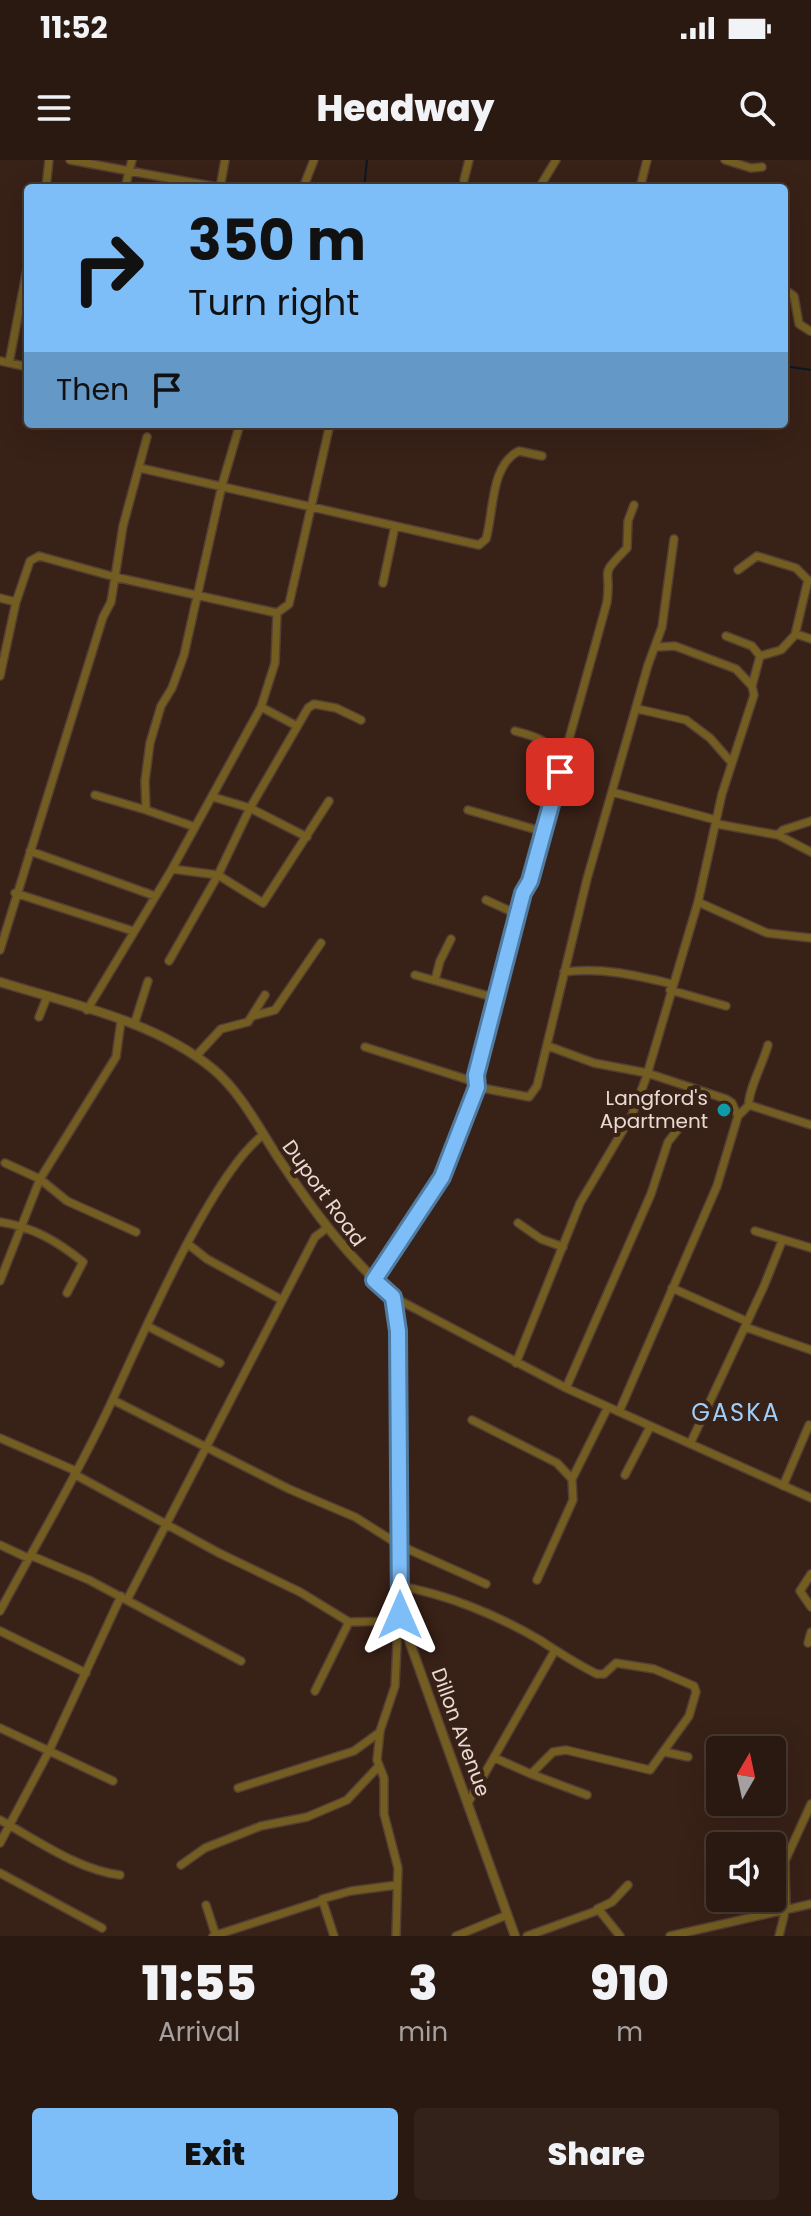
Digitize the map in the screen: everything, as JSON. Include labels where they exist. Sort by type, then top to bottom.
[{"type":"street","points":[[46,184],[49,160]]},
{"type":"street","points":[[70,160],[199,184]]},
{"type":"street","points":[[126,184],[132,160]]},
{"type":"street","points":[[221,184],[225,160]]},
{"type":"street","points":[[305,184],[314,160]]},
{"type":"street","points":[[464,180],[469,160]]},
{"type":"street","points":[[541,184],[556,160]]},
{"type":"street","points":[[641,184],[647,160]]},
{"type":"street","points":[[725,160],[751,168],[762,167]]},
{"type":"street","points":[[24,280],[4,362],[24,366]]},
{"type":"street","points":[[788,292],[794,296],[799,324],[810,331]]},
{"type":"street","points":[[146,810],[145,781],[150,743],[161,706],[172,688],[184,655],[222,485],[239,428]]},
{"type":"street","points":[[277,613],[289,604],[329,428]]},
{"type":"street","points":[[0,950],[15,893],[103,617],[111,602],[123,526],[147,437]]},
{"type":"street","points":[[140,468],[482,544],[489,529],[502,468],[519,451],[531,451],[542,456]]},
{"type":"street","points":[[374,1280],[442,1177],[476,1084],[496,998],[607,602],[605,576],[608,565],[627,548],[628,521],[634,505]]},
{"type":"street","points":[[383,583],[395,526]]},
{"type":"street","points":[[365,1047],[476,1084],[520,1096],[533,1095],[612,792],[665,616],[674,539]]},
{"type":"street","points":[[0,676],[27,564],[39,556],[115,577],[280,612],[275,663],[261,707],[172,869],[87,1010]]},
{"type":"street","points":[[738,570],[757,556],[806,575],[808,586],[796,634],[781,650],[760,656]]},
{"type":"street","points":[[0,598],[16,602]]},
{"type":"street","points":[[796,634],[811,639]]},
{"type":"street","points":[[726,636],[752,646],[760,656]]},
{"type":"street","points":[[656,647],[675,646],[736,669],[752,686]]},
{"type":"street","points":[[516,1363],[592,1181],[632,1115],[647,1073],[698,902],[716,822],[754,695],[752,686],[760,656]]},
{"type":"street","points":[[169,961],[218,875],[250,808],[297,726],[314,704],[336,708],[361,720]]},
{"type":"street","points":[[261,707],[297,726]]},
{"type":"street","points":[[638,709],[686,720],[710,738],[732,763]]},
{"type":"street","points":[[515,731],[541,740],[553,754],[555,767],[560,772]]},
{"type":"street","points":[[612,792],[716,822],[778,835],[811,852]]},
{"type":"street","points":[[95,795],[195,827]]},
{"type":"street","points":[[213,797],[250,808],[307,837]]},
{"type":"street","points":[[172,869],[218,875],[263,903],[329,801]]},
{"type":"street","points":[[468,810],[544,832]]},
{"type":"street","points":[[778,835],[783,830],[811,821]]},
{"type":"street","points":[[30,851],[155,896]]},
{"type":"street","points":[[15,893],[133,931]]},
{"type":"street","points":[[486,900],[519,915]]},
{"type":"street","points":[[698,902],[767,933],[811,938]]},
{"type":"street","points":[[435,980],[451,939]]},
{"type":"street","points":[[253,1016],[275,1010],[321,943]]},
{"type":"street","points":[[564,972],[587,968],[650,977],[726,1006]]},
{"type":"street","points":[[415,975],[496,998]]},
{"type":"street","points":[[134,1025],[148,981]]},
{"type":"street","name":"Duport Road","points":[[0,982],[134,1025],[196,1056],[220,1076],[327,1228],[393,1297],[566,1388],[811,1498]]},
{"type":"street","points":[[196,1056],[221,1029],[248,1022],[265,995]]},
{"type":"street","points":[[39,1017],[47,997]]},
{"type":"street","points":[[0,1281],[40,1179],[116,1057],[121,1021]]},
{"type":"street","points":[[749,1105],[748,1097],[768,1045]]},
{"type":"street","points":[[548,1046],[594,1063],[647,1073],[726,1099],[732,1103],[738,1116]]},
{"type":"street","points":[[619,1412],[717,1186],[738,1116],[749,1105]]},
{"type":"street","points":[[749,1105],[811,1125]]},
{"type":"street","points":[[566,1388],[651,1194],[668,1142],[679,1128]]},
{"type":"street","points":[[0,1611],[113,1400],[188,1244],[244,1154],[263,1135]]},
{"type":"street","points":[[5,1163],[40,1179],[67,1201],[136,1232]]},
{"type":"street","points":[[0,1222],[22,1225],[57,1242],[83,1262],[67,1293]]},
{"type":"street","points":[[518,1223],[563,1247]]},
{"type":"street","points":[[0,1843],[124,1598],[315,1237],[327,1228]]},
{"type":"street","points":[[755,1231],[811,1248]]},
{"type":"street","points":[[690,1444],[782,1241]]},
{"type":"street","points":[[188,1244],[207,1259],[282,1300]]},
{"type":"street","points":[[672,1288],[745,1324],[811,1350]]},
{"type":"street","name":"Dillon Avenue","points":[[393,1297],[399,1345],[399,1619],[469,1801],[515,1936]]},
{"type":"street","points":[[149,1327],[220,1363]]},
{"type":"street","points":[[113,1400],[355,1517],[401,1546],[486,1584]]},
{"type":"street","points":[[537,1580],[573,1500],[572,1479],[608,1407]]},
{"type":"street","points":[[472,1420],[557,1463],[572,1479]]},
{"type":"street","points":[[783,1486],[809,1425]]},
{"type":"street","points":[[625,1475],[650,1427]]},
{"type":"street","points":[[0,1438],[75,1472],[165,1523],[300,1592],[349,1622],[399,1619],[395,1686],[380,1731],[378,1767],[384,1778],[384,1814],[398,1868],[396,1936]]},
{"type":"street","points":[[0,1545],[124,1598],[241,1661]]},
{"type":"street","points":[[811,1574],[800,1591],[811,1607]]},
{"type":"street","points":[[399,1586],[427,1591],[466,1606],[538,1639],[554,1652],[597,1674],[604,1674],[616,1663],[636,1665],[694,1686],[696,1700],[689,1716],[650,1770],[637,1769],[604,1756],[560,1749],[531,1774]]},
{"type":"street","points":[[315,1691],[349,1622]]},
{"type":"street","points":[[0,1631],[86,1673]]},
{"type":"street","points":[[808,1643],[811,1632]]},
{"type":"street","points":[[469,1801],[554,1652]]},
{"type":"street","points":[[0,1728],[113,1781]]},
{"type":"street","points":[[238,1788],[354,1751],[380,1731]]},
{"type":"street","points":[[665,1752],[688,1757]]},
{"type":"street","points":[[495,1758],[587,1795]]},
{"type":"street","points":[[181,1865],[205,1848],[261,1826],[307,1817],[347,1800],[378,1767]]},
{"type":"street","points":[[786,1859],[811,1804]]},
{"type":"street","points":[[0,1820],[105,1873],[120,1875]]},
{"type":"street","points":[[0,1873],[102,1928]]},
{"type":"street","points":[[206,1905],[215,1936],[351,1891],[397,1885]]},
{"type":"street","points":[[527,1936],[612,1902],[628,1885]]},
{"type":"street","points":[[321,1901],[334,1936]]},
{"type":"street","points":[[786,1908],[811,1904]]},
{"type":"street","points":[[595,1910],[602,1911],[620,1936]]},
{"type":"street","points":[[670,1936],[769,1912]]},
{"type":"street","points":[[779,1936],[785,1912]]},
{"type":"street","points":[[456,1936],[507,1915]]},
{"type":"waterway","points":[[364,184],[367,160]]},
{"type":"waterway","points":[[788,367],[811,370]]},
{"type":"place","name":"Langford's Apartment","points":[[724,1110]]},
{"type":"district","name":"GASKA","points":[[736,1413]]},
{"type":"route","points":[[400,1615],[401,1457],[397,1315],[393,1297],[374,1280],[442,1177],[477,1087],[476,1075],[523,893],[530,881],[560,772]]}]
